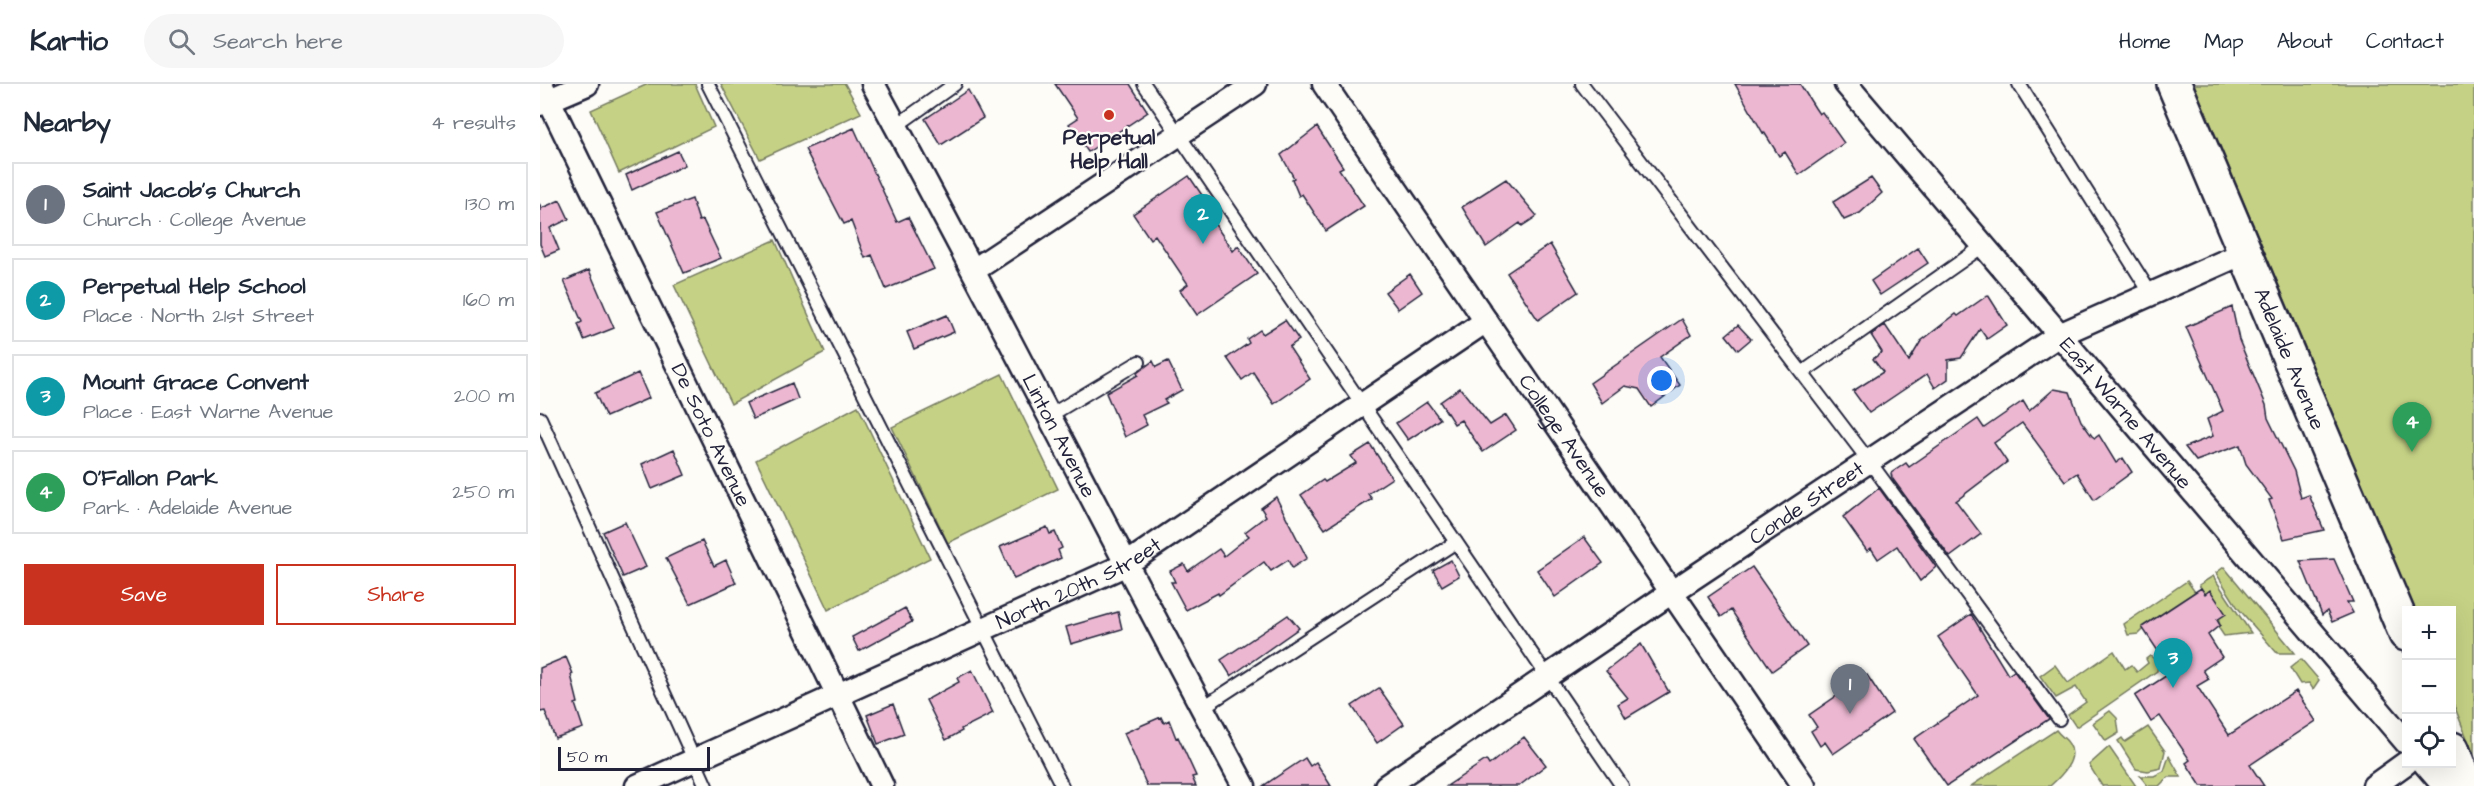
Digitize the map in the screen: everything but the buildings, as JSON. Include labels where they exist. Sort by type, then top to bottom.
[{"type":"main road","name":"Adelaide Avenue","points":[[2174,84],[2402,624]]},
{"type":"main road","points":[[2456,761],[2466,786]]},
{"type":"street","points":[[543,96],[587,84]]},
{"type":"street","name":"Linton Avenue","points":[[873,84],[974,270],[1125,565],[1244,786]]},
{"type":"street","points":[[974,270],[1255,84]]},
{"type":"street","name":"College Avenue","points":[[1324,84],[1804,786]]},
{"type":"street","name":"East Warne Avenue","points":[[1846,84],[2402,737]]},
{"type":"street","name":"De Soto Avenue","points":[[543,96],[882,786]]},
{"type":"street","name":"Conde Street","points":[[1386,786],[1672,592],[2059,335],[2246,252]]},
{"type":"street","name":"North 20th Street","points":[[637,786],[1125,565],[1486,321]]},
{"type":"street","points":[[2374,786],[2402,766]]},
{"type":"street","points":[[2428,768],[2444,786]]},
{"type":"lane","points":[[708,84],[1062,786]]},
{"type":"lane","points":[[896,126],[956,84]]},
{"type":"lane","points":[[1144,84],[1622,786]]},
{"type":"lane","points":[[1582,84],[1869,461],[2059,719]]},
{"type":"lane","points":[[2019,84],[2151,294]]},
{"type":"lane","points":[[1802,373],[1983,246]]},
{"type":"lane","points":[[1049,416],[1139,362]]},
{"type":"lane","points":[[540,418],[706,786]]},
{"type":"lane","points":[[1202,708],[1456,542]]},
{"type":"green space","points":[[648,84],[695,84],[714,127],[619,173],[591,110]]},
{"type":"green space","points":[[721,84],[845,84],[861,113],[760,159]]},
{"type":"green space","points":[[2194,84],[2474,84],[2474,756],[2456,710],[2456,606],[2413,606]]},
{"type":"green space","points":[[775,240],[825,352],[731,404],[674,285]]},
{"type":"green space","points":[[1002,374],[1058,489],[948,543],[892,427]]},
{"type":"green space","points":[[858,406],[930,558],[828,610],[756,460]]},
{"type":"green space","points":[[2224,567],[2295,653],[2277,653],[2238,608],[2216,573]]},
{"type":"green space","points":[[2213,576],[2251,633],[2224,636],[2218,627],[2220,625],[2210,591],[2205,594],[2199,585]]},
{"type":"green space","points":[[2187,581],[2195,592],[2143,626],[2144,629],[2139,634],[2128,635],[2124,624]]},
{"type":"green space","points":[[2114,651],[2125,669],[2131,665],[2137,672],[2148,663],[2146,659],[2150,656],[2159,662],[2157,671],[2076,727],[2068,715],[2086,702],[2076,687],[2056,698],[2040,676],[2055,665],[2068,683]]},
{"type":"green space","points":[[2301,659],[2319,680],[2313,689],[2309,683],[2300,684],[2290,668]]},
{"type":"green space","points":[[2110,711],[2117,718],[2119,733],[2106,741],[2093,723]]},
{"type":"green space","points":[[2148,727],[2165,751],[2161,768],[2148,771],[2136,769],[2118,741],[2122,738],[2125,742]]},
{"type":"green space","points":[[2056,730],[2068,742],[2072,755],[2067,767],[2050,786],[1971,786]]},
{"type":"green space","points":[[2109,747],[2136,786],[2102,786],[2089,765]]},
{"type":"green space","points":[[2169,756],[2181,777],[2168,777],[2159,786],[2148,786],[2140,776],[2154,776],[2164,771]]},
{"type":"place","name":"Perpetual Help Hall","points":[[1109,115]]},
{"type":"place","name":"Perpetual Help School","points":[[1203,244]]},
{"type":"place","name":"O'Fallon Park","points":[[2412,452]]},
{"type":"place","name":"Mount Grace Convent","points":[[2173,688]]},
{"type":"place","name":"Saint Jacob's Church","points":[[1850,714]]}]
